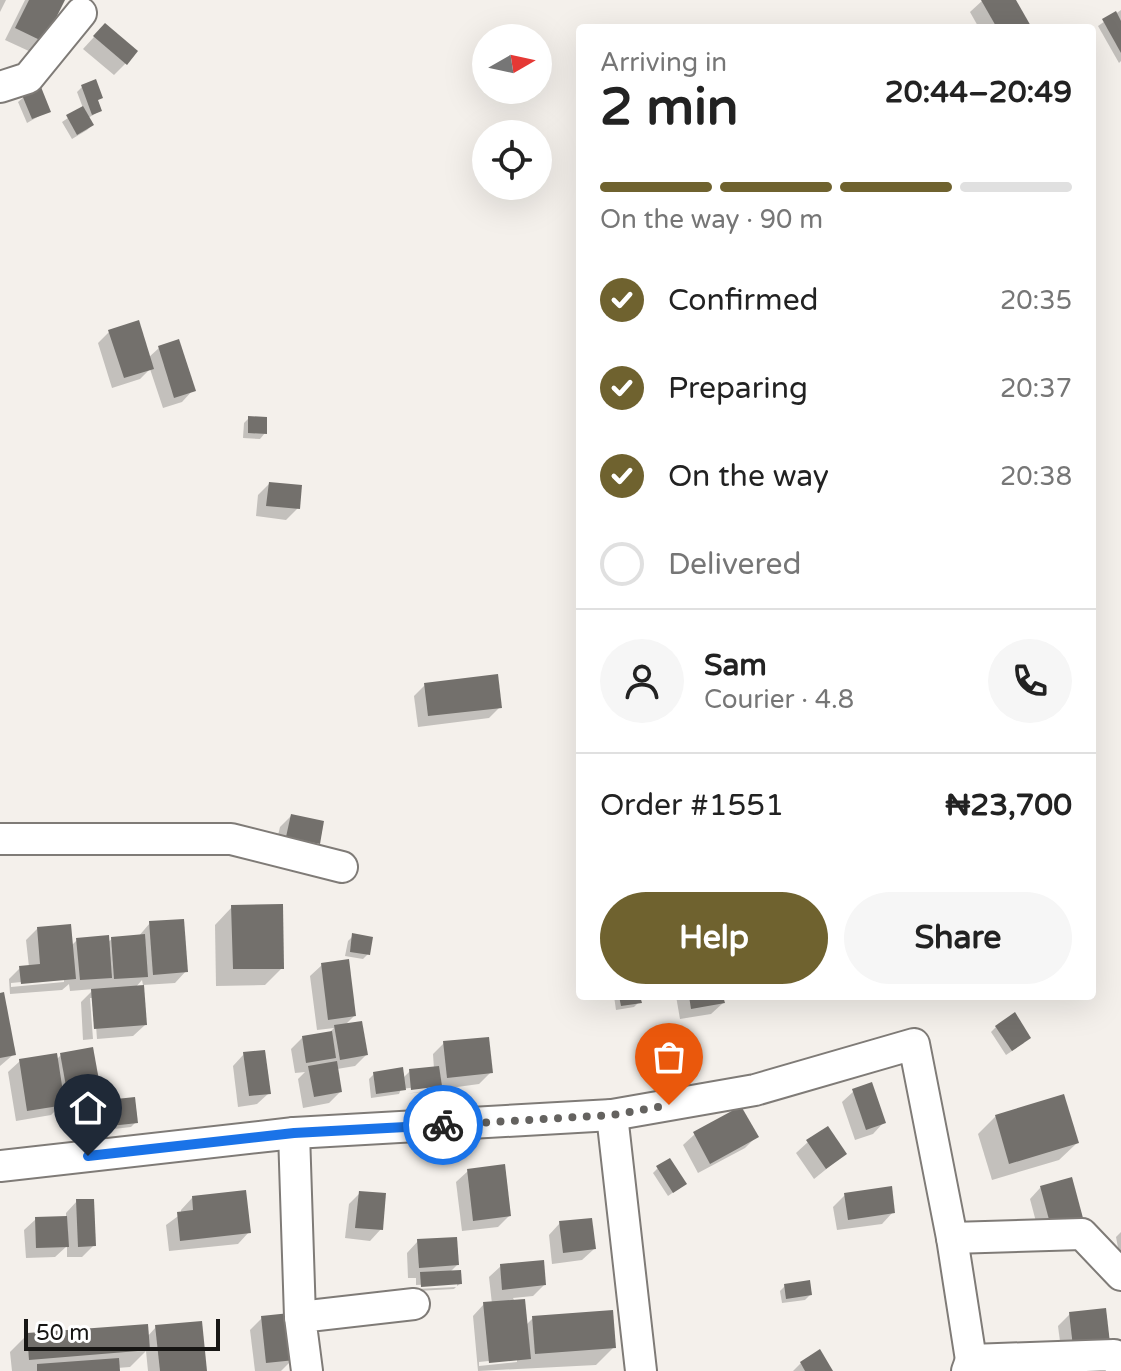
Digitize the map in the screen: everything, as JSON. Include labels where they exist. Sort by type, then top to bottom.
[{"type":"street","points":[[0,87],[28,78],[81,13]]},
{"type":"street","points":[[0,839],[231,839],[342,867]]},
{"type":"street","points":[[0,1166],[294,1133],[612,1115],[755,1090],[914,1044],[952,1238],[969,1365],[1114,1355],[1121,1367]]},
{"type":"street","points":[[612,1115],[641,1371]]},
{"type":"street","points":[[294,1133],[300,1317],[307,1371]]},
{"type":"street","points":[[952,1238],[1082,1234],[1121,1275]]},
{"type":"street","points":[[300,1317],[414,1304]]},
{"type":"building","points":[[29,0],[65,0],[44,42],[15,28]]},
{"type":"building","points":[[981,0],[1016,0],[1030,24],[995,24]]},
{"type":"building","points":[[1116,11],[1121,21],[1121,53],[1102,19]]},
{"type":"building","points":[[105,23],[138,51],[127,65],[93,36]]},
{"type":"building","points":[[96,79],[103,98],[98,100],[102,111],[92,115],[81,85]]},
{"type":"building","points":[[41,87],[51,112],[32,119],[22,95]]},
{"type":"building","points":[[83,106],[94,125],[77,135],[66,115]]},
{"type":"building","points":[[139,320],[154,369],[124,378],[108,330]]},
{"type":"building","points":[[179,339],[196,391],[174,398],[158,346]]},
{"type":"building","points":[[248,416],[267,417],[267,434],[248,433]]},
{"type":"building","points":[[269,482],[302,485],[300,509],[266,506]]},
{"type":"building","points":[[498,674],[502,708],[428,716],[424,683]]},
{"type":"building","points":[[291,814],[324,821],[320,844],[286,837]]},
{"type":"building","points":[[283,904],[284,969],[233,969],[231,905]]},
{"type":"building","points":[[184,919],[188,972],[153,975],[149,921]]},
{"type":"building","points":[[71,924],[76,979],[21,984],[19,966],[40,964],[37,927]]},
{"type":"building","points":[[352,933],[373,937],[370,955],[350,952]]},
{"type":"building","points":[[145,934],[148,977],[114,979],[111,937]]},
{"type":"building","points":[[109,935],[112,978],[80,980],[76,938]]},
{"type":"building","points":[[349,959],[356,1016],[328,1020],[321,963]]},
{"type":"building","points":[[144,985],[147,1025],[94,1029],[91,989]]},
{"type":"building","points":[[4,992],[16,1055],[0,1058],[0,993]]},
{"type":"building","points":[[620,1000],[641,1000],[642,1003],[621,1006]]},
{"type":"building","points":[[690,1000],[724,1000],[725,1003],[691,1009]]},
{"type":"building","points":[[1015,1012],[1031,1038],[1012,1051],[995,1026]]},
{"type":"building","points":[[362,1021],[368,1055],[340,1060],[334,1025]]},
{"type":"building","points":[[332,1031],[336,1058],[306,1063],[302,1036]]},
{"type":"building","points":[[489,1037],[493,1073],[447,1078],[443,1041]]},
{"type":"building","points":[[93,1047],[102,1097],[69,1103],[60,1053]]},
{"type":"building","points":[[265,1050],[271,1094],[249,1096],[243,1052]]},
{"type":"building","points":[[57,1053],[65,1105],[27,1111],[19,1059]]},
{"type":"building","points":[[337,1061],[342,1092],[314,1097],[308,1066]]},
{"type":"building","points":[[439,1066],[442,1086],[411,1090],[409,1069]]},
{"type":"building","points":[[403,1067],[406,1090],[376,1094],[373,1072]]},
{"type":"building","points":[[872,1082],[886,1123],[866,1130],[852,1089]]},
{"type":"building","points":[[1064,1094],[1079,1143],[1009,1164],[995,1115]]},
{"type":"building","points":[[135,1097],[138,1123],[110,1126],[107,1100]]},
{"type":"building","points":[[741,1106],[759,1137],[710,1164],[693,1132]]},
{"type":"building","points":[[828,1126],[847,1154],[826,1169],[806,1140]]},
{"type":"building","points":[[670,1158],[687,1184],[673,1193],[656,1166]]},
{"type":"building","points":[[505,1164],[511,1216],[473,1221],[467,1169]]},
{"type":"building","points":[[1072,1177],[1083,1218],[1051,1227],[1040,1186]]},
{"type":"building","points":[[892,1186],[895,1213],[848,1220],[844,1193]]},
{"type":"building","points":[[246,1190],[251,1233],[180,1241],[177,1212],[193,1210],[192,1196]]},
{"type":"building","points":[[359,1191],[386,1193],[383,1230],[355,1228]]},
{"type":"building","points":[[76,1199],[94,1199],[96,1246],[78,1247]]},
{"type":"building","points":[[67,1216],[69,1247],[36,1248],[35,1217]]},
{"type":"building","points":[[592,1218],[596,1249],[563,1253],[559,1221]]},
{"type":"building","points":[[457,1237],[459,1265],[419,1268],[417,1239]]},
{"type":"building","points":[[544,1260],[546,1285],[502,1290],[500,1264]]},
{"type":"building","points":[[461,1270],[462,1284],[421,1287],[420,1272]]},
{"type":"building","points":[[810,1280],[812,1295],[786,1299],[784,1284]]},
{"type":"building","points":[[525,1299],[531,1359],[489,1363],[483,1302]]},
{"type":"building","points":[[1106,1308],[1110,1343],[1073,1347],[1069,1312]]},
{"type":"building","points":[[613,1310],[616,1348],[535,1354],[532,1316]]},
{"type":"building","points":[[290,1313],[295,1360],[266,1363],[261,1316]]},
{"type":"building","points":[[202,1321],[207,1371],[160,1371],[155,1325]]},
{"type":"building","points":[[148,1324],[150,1350],[29,1360],[27,1333]]},
{"type":"building","points":[[820,1349],[833,1371],[805,1371],[800,1362]]},
{"type":"building","points":[[119,1358],[120,1371],[37,1371],[37,1364]]},
{"type":"way so far","points":[[443,1125],[612,1115],[669,1105]]},
{"type":"route","points":[[88,1156],[294,1133],[443,1125]]}]
